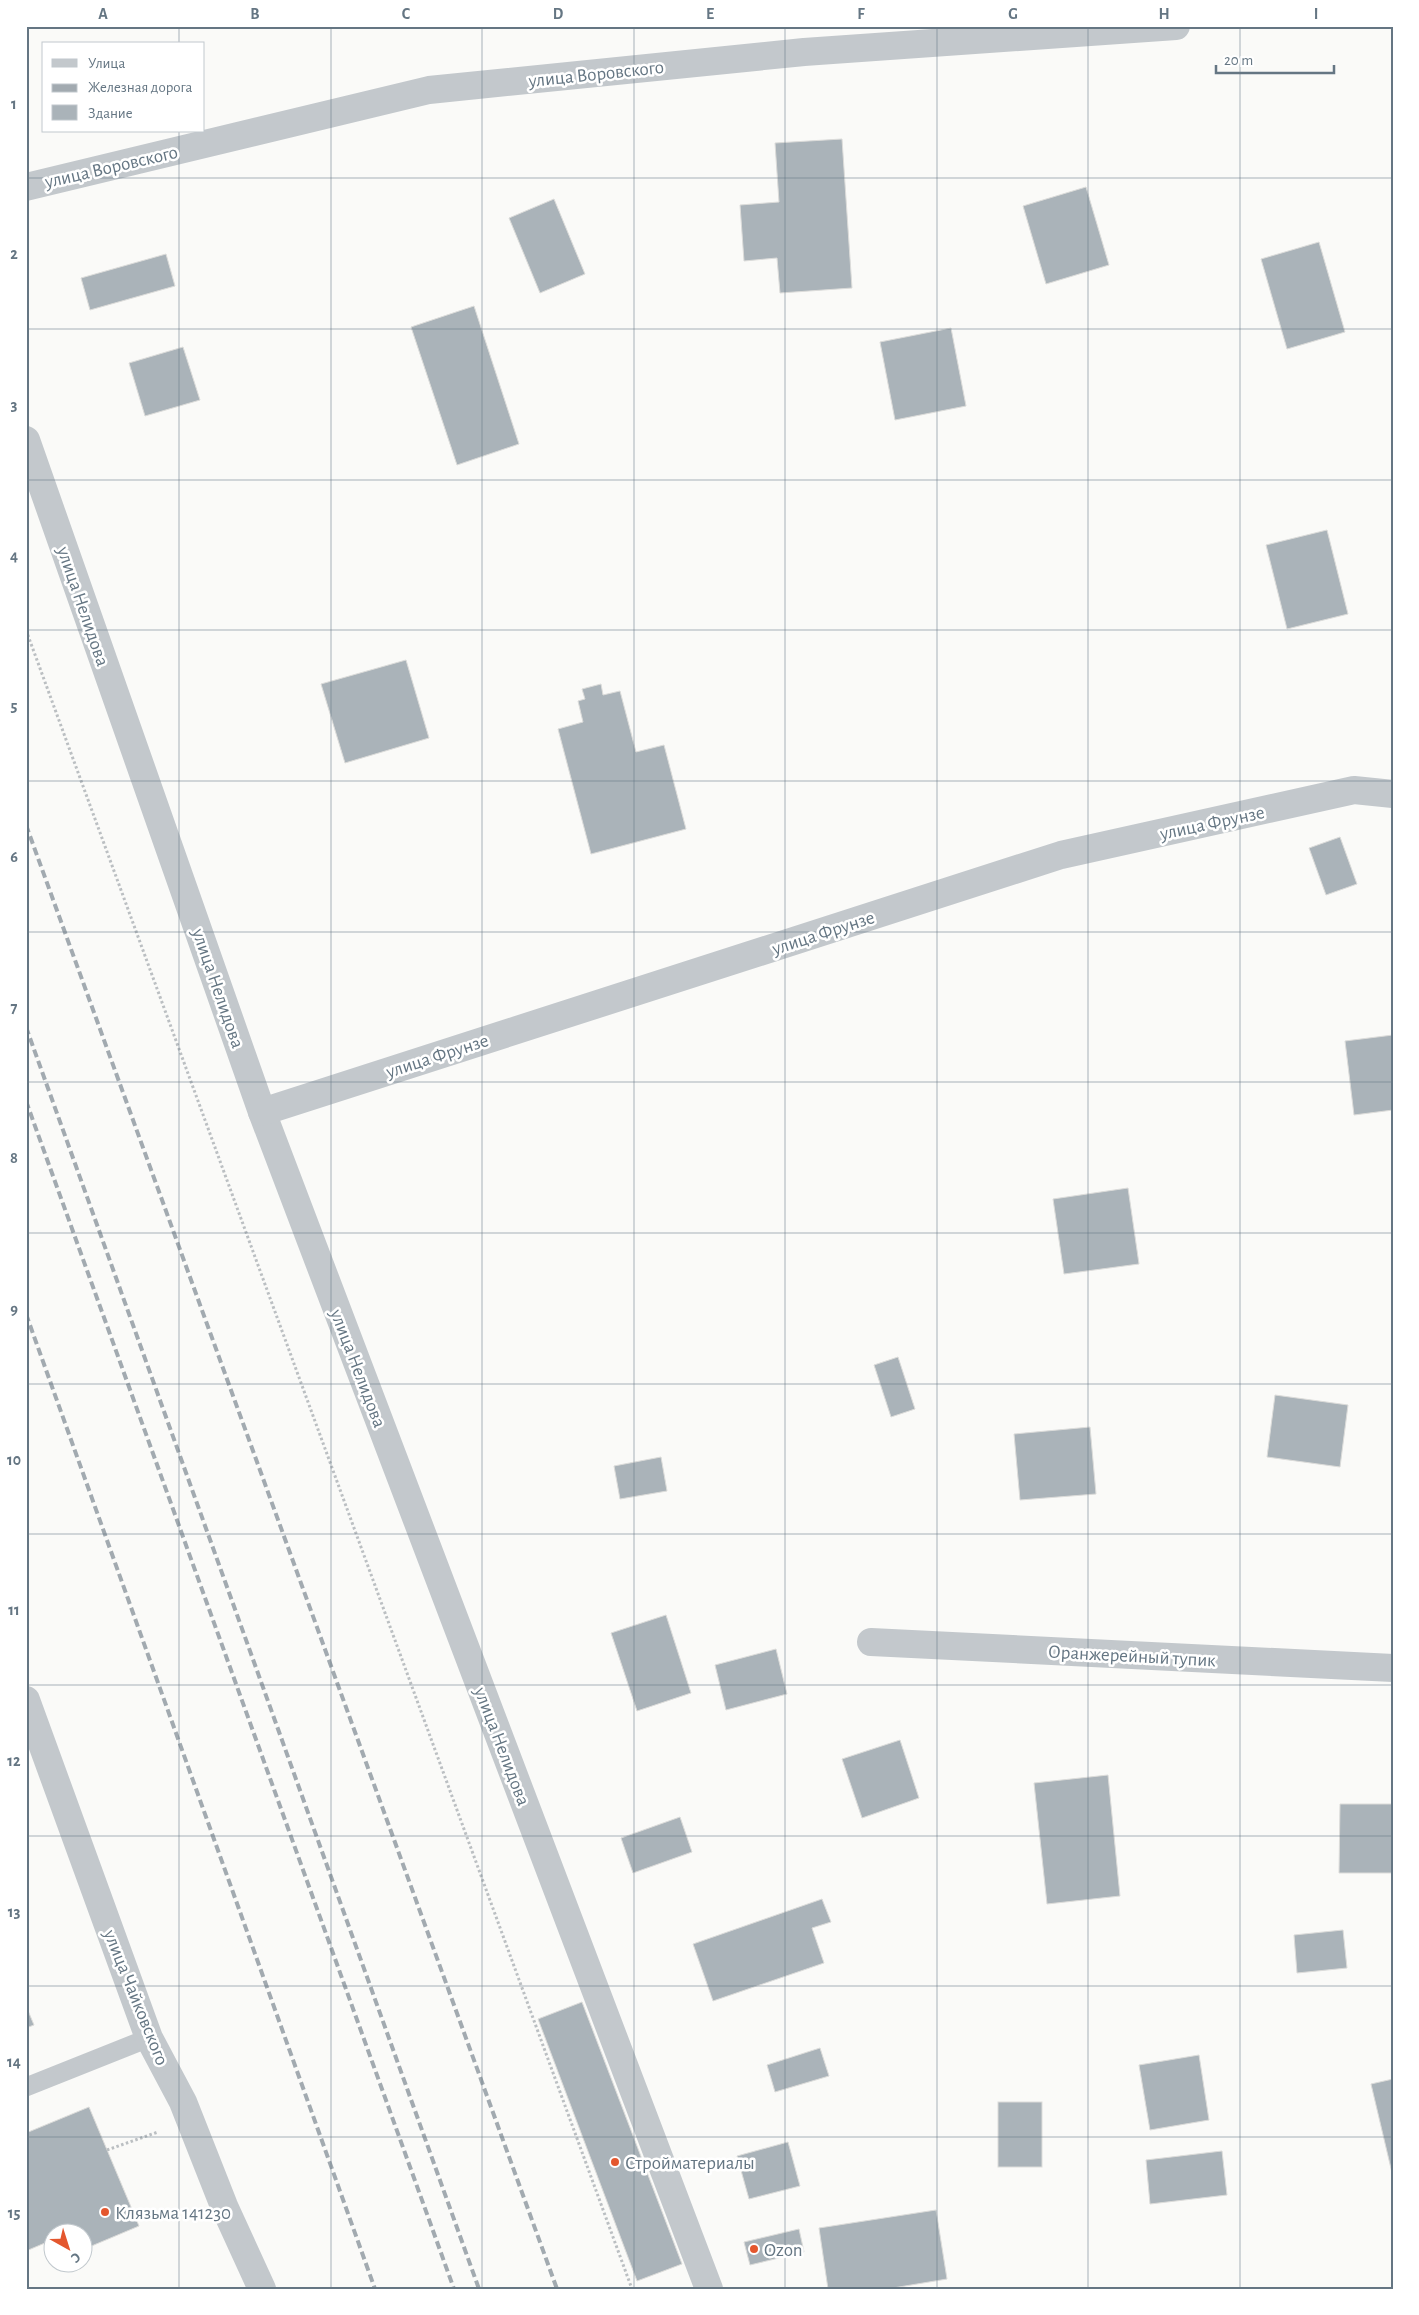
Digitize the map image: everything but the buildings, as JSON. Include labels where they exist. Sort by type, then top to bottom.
[{"type":"street","name":"улица Воровского","points":[[26,187],[429,90],[804,52],[1176,26]]},
{"type":"street","name":"улица Нелидова","points":[[26,440],[262,1112],[709,2289]]},
{"type":"street","name":"улица Фрунзе","points":[[262,1112],[1061,855],[1354,790],[1393,794]]},
{"type":"street","name":"Оранжерейный тупик","points":[[871,1642],[1393,1668]]},
{"type":"street","name":"улица Чайковского","points":[[26,1700],[149,2038],[182,2102],[224,2206],[262,2289]]},
{"type":"lane","points":[[26,2087],[149,2038]]},
{"type":"path","points":[[26,630],[632,2289]]},
{"type":"path","points":[[107,2150],[190,2122]]},
{"type":"railway","points":[[26,825],[557,2289]]},
{"type":"railway","points":[[26,1027],[479,2289]]},
{"type":"railway","points":[[26,1101],[454,2289]]},
{"type":"railway","points":[[26,1314],[375,2289]]},
{"type":"place","name":"Стройматериалы","points":[[615,2162]]},
{"type":"place","name":"Клязьма 141230","points":[[105,2212]]},
{"type":"place","name":"Ozon","points":[[754,2249]]}]
